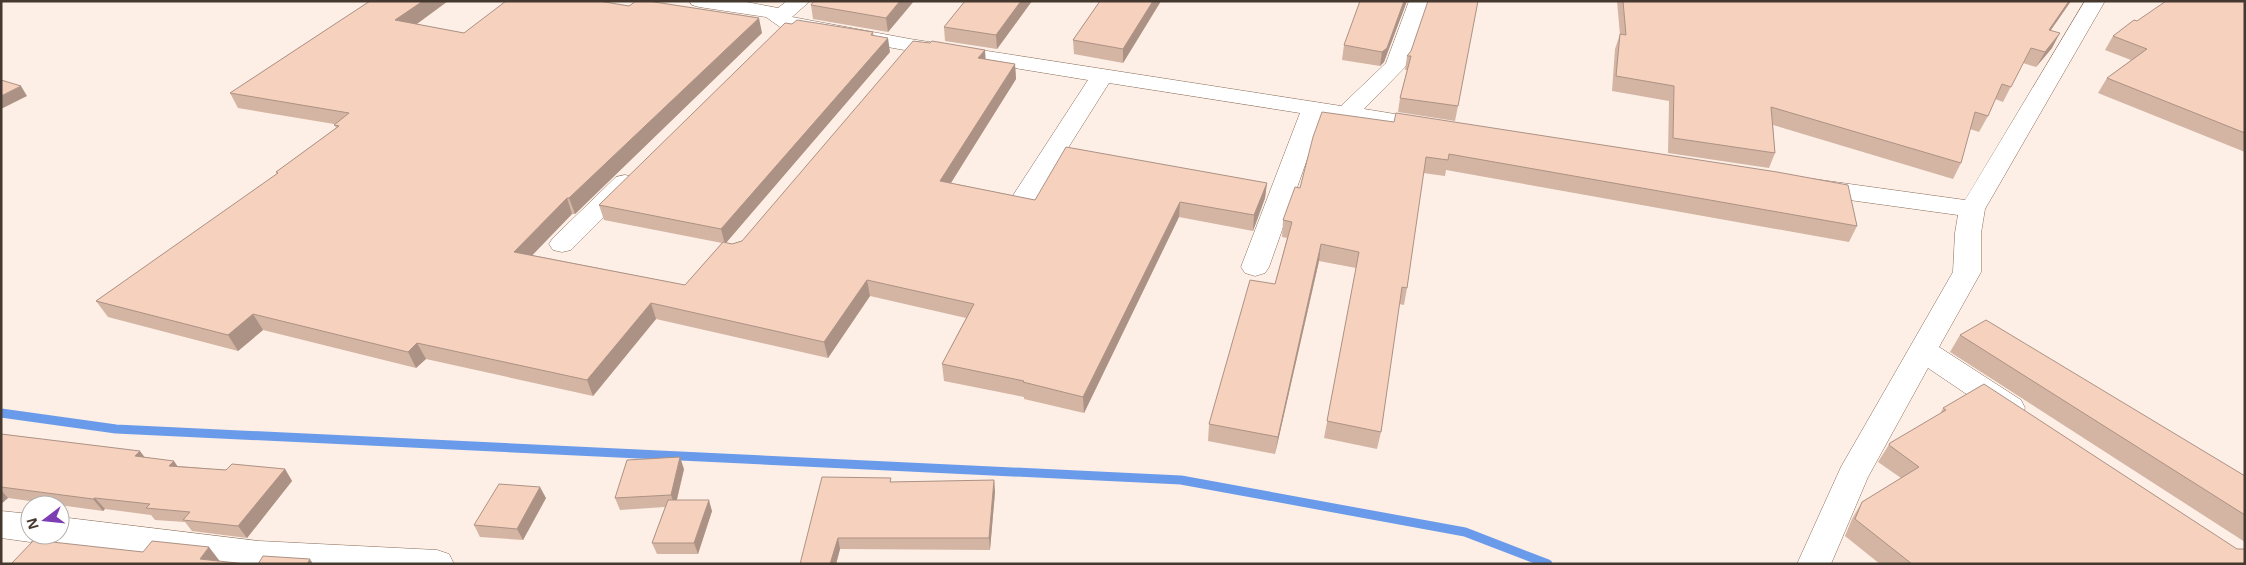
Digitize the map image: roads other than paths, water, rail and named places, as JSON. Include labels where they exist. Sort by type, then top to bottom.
[{"type":"street","points":[[699,1],[771,12],[780,26],[1103,74],[1455,130]]},
{"type":"street","points":[[780,26],[800,1]]},
{"type":"street","points":[[1347,113],[1396,65],[1419,1]]},
{"type":"street","points":[[1814,563],[1852,476],[1967,272],[1968,233],[1972,209],[2095,1]]},
{"type":"street","points":[[891,67],[910,45]]},
{"type":"street","points":[[1023,200],[1103,74]]},
{"type":"street","points":[[1255,267],[1313,108]]},
{"type":"street","points":[[562,244],[639,168]]},
{"type":"street","points":[[1789,183],[1972,209]]},
{"type":"street","points":[[1923,351],[2030,421]]},
{"type":"street","points":[[1,524],[20,527]]},
{"type":"street","points":[[70,532],[259,555],[436,564]]},
{"type":"waterway","points":[[1,413],[116,429],[1181,480],[1465,532],[1548,564]]}]
